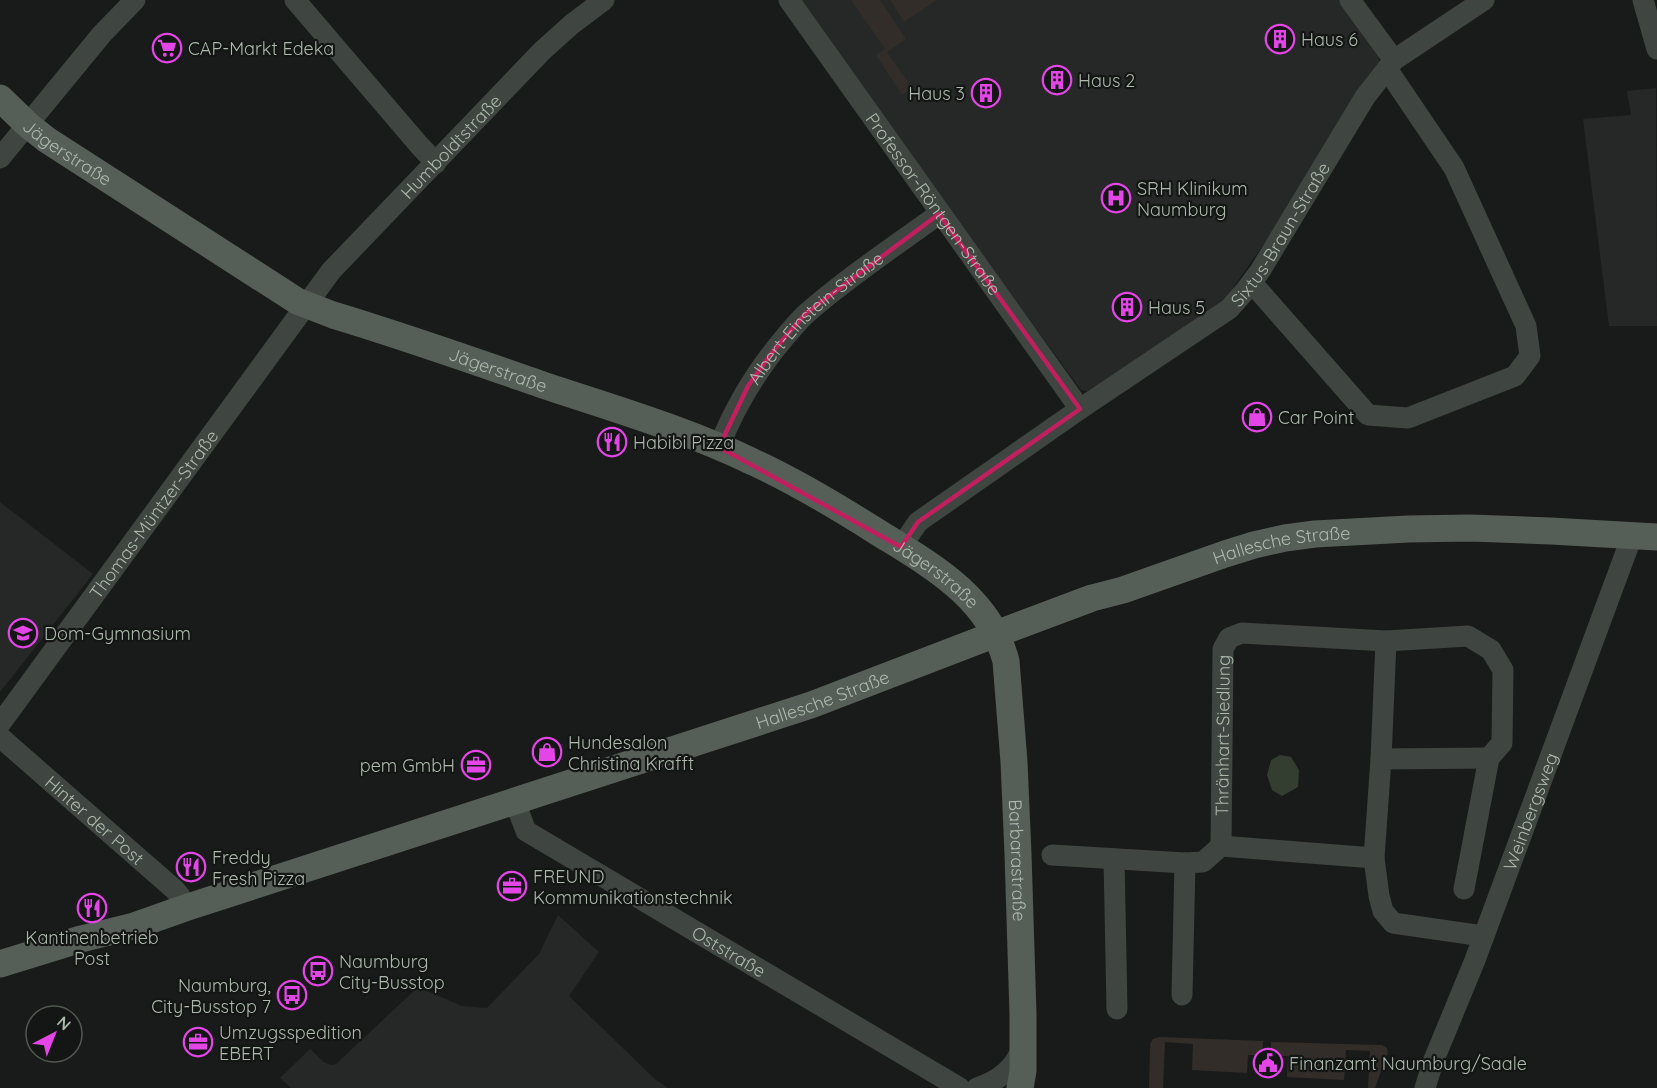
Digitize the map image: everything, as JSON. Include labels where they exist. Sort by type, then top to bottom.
[{"type":"main road","name":"Jägerstraße","points":[[0,98],[47,140],[288,296],[306,305],[676,430],[752,461],[793,482],[942,573],[971,599],[987,618],[996,634]]},
{"type":"main road","name":"Hallesche Straße","points":[[0,964],[81,939],[134,926],[811,705],[1092,598],[1123,590],[1254,545],[1315,534],[1470,528],[1650,535]]},
{"type":"main road","name":"Barbarastraße","points":[[996,634],[1006,662],[1014,762],[1024,1073]]},
{"type":"street","points":[[0,158],[102,34],[135,0]]},
{"type":"street","points":[[295,0],[436,162]]},
{"type":"street","name":"Humboldtstraße","points":[[306,305],[331,271],[542,51],[604,0]]},
{"type":"street","name":"Professor-Röntgen-Straße","points":[[789,0],[1080,410]]},
{"type":"street","points":[[1252,283],[1368,415],[1408,418],[1515,376],[1530,356],[1526,326],[1454,168],[1350,0]]},
{"type":"street","name":"Sixtus-Braun-Straße","points":[[901,547],[918,522],[1229,309],[1252,283],[1365,97],[1391,64],[1484,0]]},
{"type":"street","points":[[1643,0],[1657,49]]},
{"type":"street","name":"Albert-Einstein-Straße","points":[[719,447],[753,379],[805,314],[939,214]]},
{"type":"street","name":"Thomas-Müntzer-Straße","points":[[0,724],[306,305]]},
{"type":"street","name":"Weinbergsweg","points":[[1425,1088],[1483,936],[1650,535]]},
{"type":"street","name":"Thränhart-Siedlung","points":[[1221,846],[1223,649],[1229,638],[1242,633],[1386,641],[1468,636],[1491,650],[1503,670],[1502,743],[1489,758],[1464,889]]},
{"type":"street","points":[[1386,641],[1374,858],[1383,911],[1393,923],[1483,936]]},
{"type":"street","name":"Hinter der Post","points":[[0,737],[175,890],[185,908]]},
{"type":"street","points":[[1381,759],[1489,758]]},
{"type":"street","name":"Oststraße","points":[[515,802],[526,831],[960,1088]]},
{"type":"street","points":[[1052,855],[1185,863],[1203,862],[1221,846],[1374,858]]},
{"type":"street","points":[[1114,859],[1117,1009]]},
{"type":"street","points":[[1182,995],[1185,863]]},
{"type":"street","points":[[977,1088],[1002,1076],[1018,1059],[1024,1073]]},
{"type":"highlighted area","points":[[939,214],[1080,409],[918,522],[901,547],[719,447],[748,386],[774,350],[805,314]]},
{"type":"shaded area","name":"SRH Klinikum Naumburg","points":[[799,0],[1343,0],[1379,51],[1379,66],[1279,222],[1231,291],[1217,306],[1091,392],[1081,390]]},
{"type":"shaded area","points":[[851,0],[880,0],[906,39],[887,52],[912,88],[902,95],[876,55],[885,49]]},
{"type":"shaded area","points":[[890,0],[937,0],[904,22]]},
{"type":"shaded area","points":[[1656,88],[1657,326],[1609,326],[1583,119],[1631,115],[1627,91]]},
{"type":"shaded area","name":"Dom-Gymnasium","points":[[0,502],[93,574],[0,692]]},
{"type":"shaded area","points":[[1280,755],[1291,757],[1299,770],[1298,787],[1282,796],[1272,790],[1267,775],[1271,760]]},
{"type":"shaded area","points":[[558,915],[599,952],[569,996],[655,1079],[668,1088],[291,1088],[280,1078],[310,1049],[325,1063],[332,1065],[337,1063],[418,987],[462,1006],[487,1008],[539,954]]},
{"type":"shaded area","points":[[1159,1037],[1263,1041],[1262,1055],[1248,1055],[1247,1073],[1192,1070],[1193,1044],[1165,1042],[1163,1088],[1149,1088],[1150,1044],[1153,1039]]},
{"type":"shaded area","points":[[1271,1042],[1382,1045],[1387,1048],[1388,1052],[1375,1088],[1368,1088],[1370,1051],[1346,1050],[1344,1080],[1287,1077],[1288,1056],[1271,1056]]},
{"type":"place","name":"Haus 6","points":[[1280,39]]},
{"type":"place","name":"CAP-Markt Edeka","points":[[167,48]]},
{"type":"place","name":"Haus 2","points":[[1057,80]]},
{"type":"place","name":"Haus 3","points":[[986,93]]},
{"type":"place","name":"SRH Klinikum Naumburg","points":[[1116,198]]},
{"type":"place","name":"Haus 5","points":[[1127,307]]},
{"type":"place","name":"Car Point","points":[[1257,417]]},
{"type":"place","name":"Habibi Pizza","points":[[612,442]]},
{"type":"place","name":"Dom-Gymnasium","points":[[23,633]]},
{"type":"place","name":"Hundesalon Christina Krafft","points":[[547,752]]},
{"type":"place","name":"pem GmbH","points":[[476,765]]},
{"type":"place","name":"Freddy Fresh Pizza","points":[[191,867]]},
{"type":"place","name":"FREUND Kommunikationstechnik","points":[[512,886]]},
{"type":"place","name":"Kantinenbetrieb Post","points":[[92,908]]},
{"type":"place","name":"Naumburg City-Busstop","points":[[318,971]]},
{"type":"place","name":"Naumburg, City-Busstop 7","points":[[292,995]]},
{"type":"place","name":"Umzugsspedition EBERT","points":[[198,1042]]},
{"type":"place","name":"Finanzamt Naumburg/Saale","points":[[1268,1063]]}]
